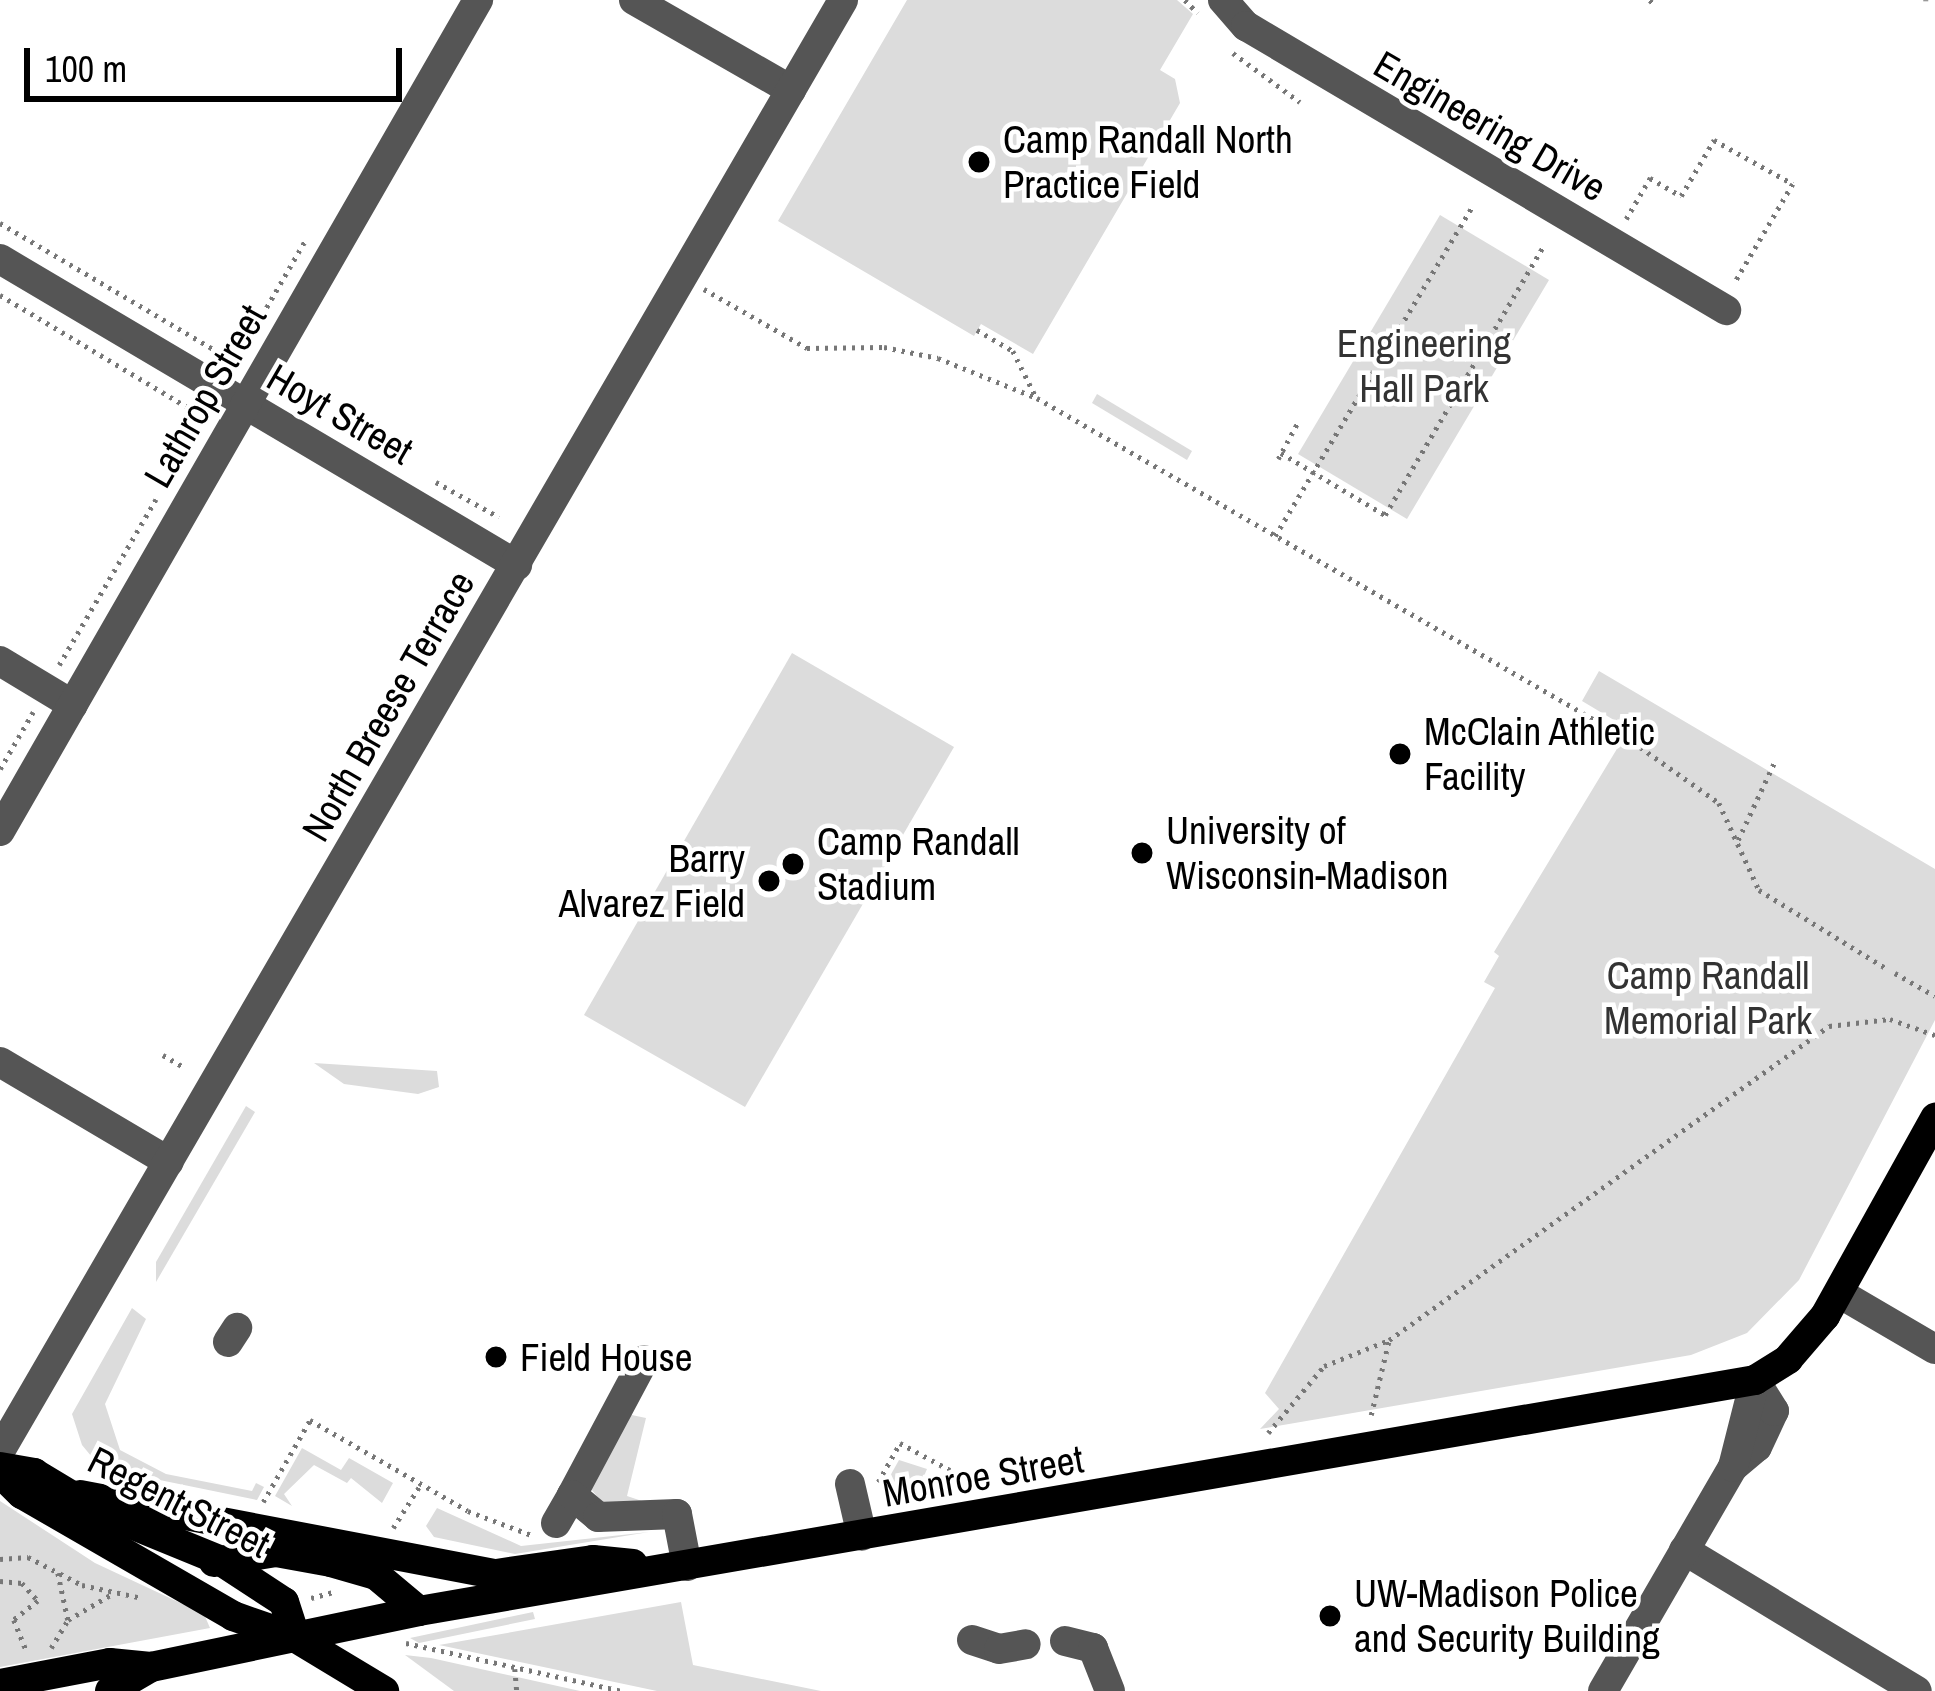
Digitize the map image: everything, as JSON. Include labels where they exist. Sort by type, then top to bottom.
[{"type":"main road","name":"Monroe Street","points":[[0,1684],[41,1669],[110,1663],[152,1667],[418,1611],[1755,1380],[1812,1333],[1935,1118]]},
{"type":"main road","name":"Regent Street","points":[[0,1470],[80,1495],[221,1561],[284,1602],[296,1637]]},
{"type":"main road","name":"Regent Street","points":[[0,1470],[95,1535],[233,1616],[296,1637],[384,1691]]},
{"type":"main road","points":[[80,1495],[496,1574],[593,1560],[678,1567]]},
{"type":"main road","points":[[95,1535],[193,1563],[276,1552],[331,1562],[387,1581],[418,1611]]},
{"type":"main road","name":"Monroe Street","points":[[110,1691],[152,1667]]},
{"type":"street","name":"Lathrop Street","points":[[0,831],[478,0]]},
{"type":"street","points":[[634,0],[791,90]]},
{"type":"street","name":"North Breese Terrace","points":[[0,1451],[843,0]]},
{"type":"street","name":"Engineering Drive","points":[[1223,0],[1246,26],[1350,89],[1730,297]]},
{"type":"street","name":"Hoyt Street","points":[[0,259],[517,565]]},
{"type":"street","points":[[0,661],[73,704]]},
{"type":"street","points":[[0,1063],[169,1162]]},
{"type":"street","points":[[1839,1293],[1935,1349]]},
{"type":"street","points":[[551,1528],[644,1360]]},
{"type":"street","points":[[1603,1691],[1733,1466],[1755,1380]]},
{"type":"street","points":[[850,1484],[862,1536]]},
{"type":"street","points":[[572,1495],[598,1517],[677,1514],[678,1567]]},
{"type":"street","points":[[1684,1550],[1876,1681],[1917,1691]]},
{"type":"street","points":[[972,1640],[999,1649],[1027,1644]]},
{"type":"street","points":[[1065,1641],[1093,1648],[1109,1691]]},
{"type":"path","points":[[1622,226],[1650,178],[1681,196],[1714,140],[1793,184],[1730,297]]},
{"type":"path","points":[[1275,536],[1472,206]]},
{"type":"path","points":[[0,223],[235,362],[316,221]]},
{"type":"path","points":[[1298,422],[1279,456],[1384,514],[1543,247]]},
{"type":"path","points":[[713,293],[807,348],[884,347],[938,358],[1037,398],[1633,742],[1719,802],[1759,890],[1886,968]]},
{"type":"path","points":[[0,295],[205,417],[193,437]]},
{"type":"path","points":[[977,330],[1012,351],[1037,398]]},
{"type":"path","points":[[61,661],[157,498]]},
{"type":"path","points":[[0,769],[31,715]]},
{"type":"path","points":[[1738,840],[1774,763]]},
{"type":"path","points":[[1895,973],[1935,996]]},
{"type":"path","points":[[1268,1433],[1324,1366],[1388,1340],[1829,1026],[1889,1019],[1935,1035]]},
{"type":"path","points":[[164,1055],[182,1066]]},
{"type":"path","points":[[1371,1415],[1388,1340]]},
{"type":"path","points":[[257,1512],[310,1420],[515,1534],[551,1528]]},
{"type":"path","points":[[879,1497],[877,1484],[900,1443],[972,1483]]},
{"type":"path","points":[[400,1516],[420,1484]]},
{"type":"path","points":[[0,1558],[28,1556],[112,1594],[152,1600]]},
{"type":"path","points":[[57,1572],[68,1620]]},
{"type":"path","points":[[0,1581],[22,1583],[38,1601],[14,1620],[41,1669]]},
{"type":"path","points":[[310,1598],[342,1590]]},
{"type":"path","points":[[41,1669],[68,1620],[112,1594]]},
{"type":"path","points":[[412,1648],[622,1691]]},
{"type":"path","points":[[515,1669],[517,1691]]},
{"type":"green space","name":"Camp Randall North Practice Field","points":[[907,0],[1177,0],[1193,14],[1160,70],[1175,79],[1180,103],[1033,354],[981,324],[974,336],[778,221]]},
{"type":"green space","name":"Engineering Hall Park","points":[[1440,215],[1549,280],[1407,519],[1298,454]]},
{"type":"green space","points":[[1097,394],[1192,451],[1187,460],[1092,403]]},
{"type":"green space","name":"Barry Alvarez Field","points":[[792,653],[954,747],[745,1107],[584,1015]]},
{"type":"green space","name":"Camp Randall Memorial Park","points":[[1599,671],[1935,869],[1935,1020],[1799,1280],[1747,1333],[1691,1355],[1260,1429],[1279,1409],[1265,1393],[1495,988],[1484,982],[1499,956],[1494,952],[1629,729],[1582,701]]},
{"type":"green space","points":[[314,1063],[437,1071],[439,1087],[418,1094],[344,1084]]},
{"type":"green space","points":[[246,1106],[255,1112],[156,1282],[156,1262]]},
{"type":"green space","points":[[132,1308],[146,1319],[105,1404],[120,1450],[166,1474],[252,1491],[256,1483],[264,1487],[257,1500],[101,1468],[82,1445],[72,1414]]},
{"type":"green space","points":[[627,1414],[646,1418],[627,1496],[642,1501],[606,1507],[591,1489]]},
{"type":"green space","points":[[302,1448],[341,1470],[349,1458],[393,1483],[382,1503],[351,1478],[347,1483],[314,1465],[284,1494],[292,1506],[275,1496]]},
{"type":"green space","points":[[899,1460],[927,1469],[921,1483],[885,1485]]},
{"type":"green space","points":[[0,1501],[95,1563],[204,1614],[210,1628],[0,1667]]},
{"type":"green space","points":[[437,1508],[521,1546],[649,1532],[515,1554],[434,1537],[426,1526]]},
{"type":"green space","points":[[681,1602],[693,1665],[821,1691],[657,1691],[439,1645]]},
{"type":"green space","points":[[533,1612],[535,1619],[419,1643],[410,1638]]},
{"type":"green space","points":[[405,1655],[431,1658],[580,1691],[454,1691]]},
{"type":"place","name":"Camp Randall North Practice Field","points":[[979,162]]},
{"type":"place","name":"McClain Athletic Facility","points":[[1400,754]]},
{"type":"place","name":"University of Wisconsin-Madison","points":[[1142,853]]},
{"type":"place","name":"Camp Randall Stadium","points":[[793,864]]},
{"type":"place","name":"Barry Alvarez Field","points":[[769,881]]},
{"type":"place","name":"Field House","points":[[496,1357]]},
{"type":"place","name":"UW-Madison Police and Security Building","points":[[1330,1616]]}]
